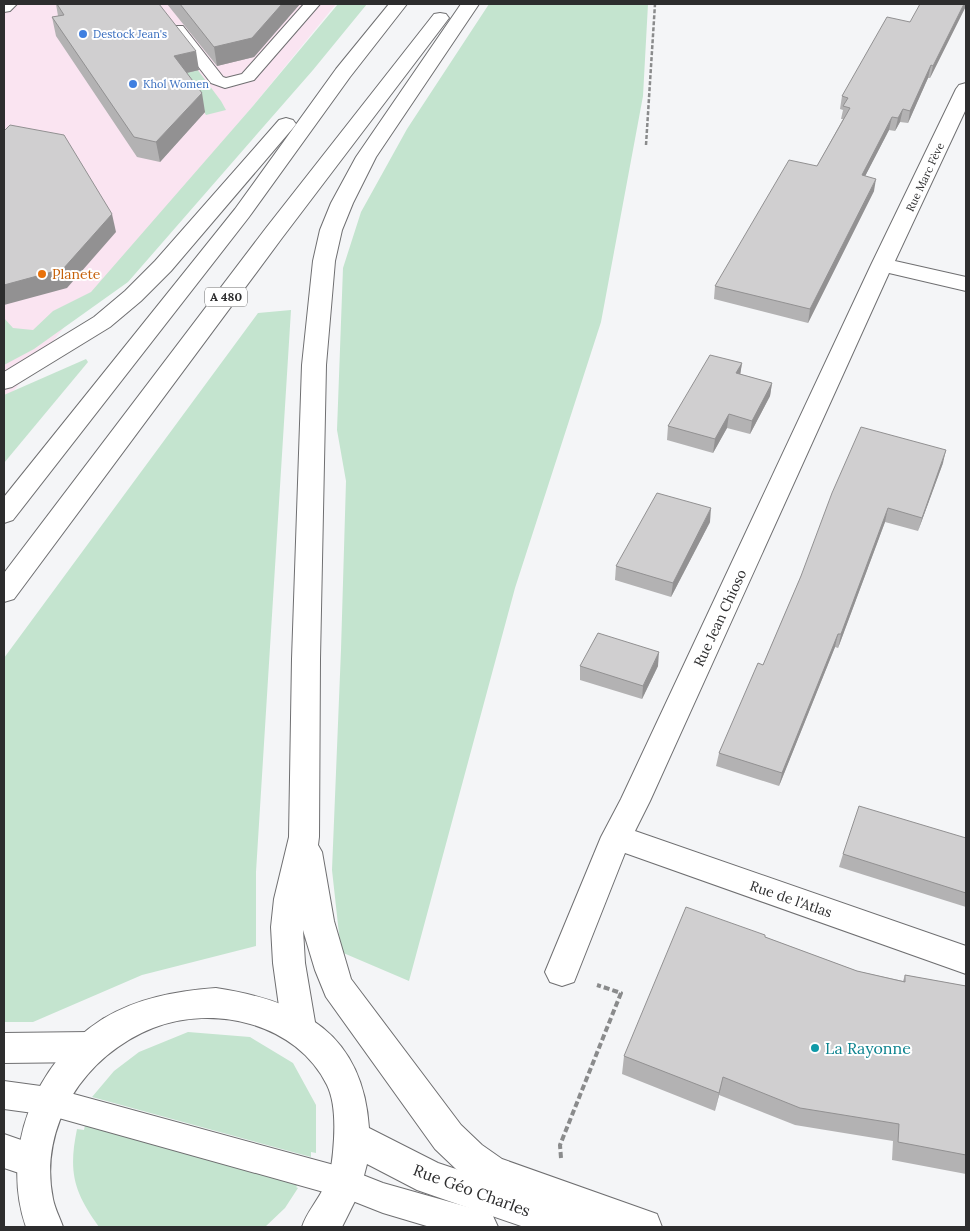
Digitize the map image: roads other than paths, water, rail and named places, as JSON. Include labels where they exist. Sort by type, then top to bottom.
[{"type":"main road","points":[[4,7],[8,4]]},
{"type":"main road","name":"A 480","points":[[4,514],[242,213],[343,73],[398,4]]},
{"type":"main road","name":"A 480","points":[[4,592],[274,233],[451,4]]},
{"type":"main road","points":[[470,4],[366,157],[342,203],[331,230],[324,261],[314,365],[306,659],[304,837],[318,931],[327,962],[338,987],[448,1137],[469,1157],[491,1172],[644,1227]]},
{"type":"main road","points":[[4,382],[73,342],[102,322],[133,296],[163,266],[308,98],[343,73]]},
{"type":"main road","name":"Rue Marc Fève","points":[[882,265],[966,89]]},
{"type":"main road","points":[[882,265],[966,284]]},
{"type":"main road","name":"Rue Jean Chioso","points":[[562,972],[616,837],[635,801],[882,265]]},
{"type":"main road","points":[[300,1028],[289,963],[287,927],[290,899],[304,837]]},
{"type":"main road","name":"Rue de l'Atlas","points":[[616,837],[966,960]]},
{"type":"main road","points":[[45,1227],[18,1156],[36,1130],[48,1101],[66,1072],[90,1047],[122,1025],[158,1010],[196,1002],[233,1003],[268,1012],[300,1028],[321,1047],[338,1072],[349,1099],[352,1155],[345,1183],[330,1213],[320,1227]]},
{"type":"main road","points":[[4,1048],[90,1047]]},
{"type":"main road","name":"Rue Géo Charles","points":[[352,1138],[430,1178],[531,1212],[597,1227]]},
{"type":"lane","points":[[169,19],[217,80],[225,83],[248,77],[312,4]]},
{"type":"lane","points":[[4,1095],[48,1101],[345,1183],[383,1198],[482,1227]]},
{"type":"place","name":"Destock Jean's","points":[[83,34]]},
{"type":"place","name":"Khol Women","points":[[133,84]]},
{"type":"place","name":"Planete","points":[[42,274]]},
{"type":"place","name":"La Rayonne","points":[[815,1048]]}]
